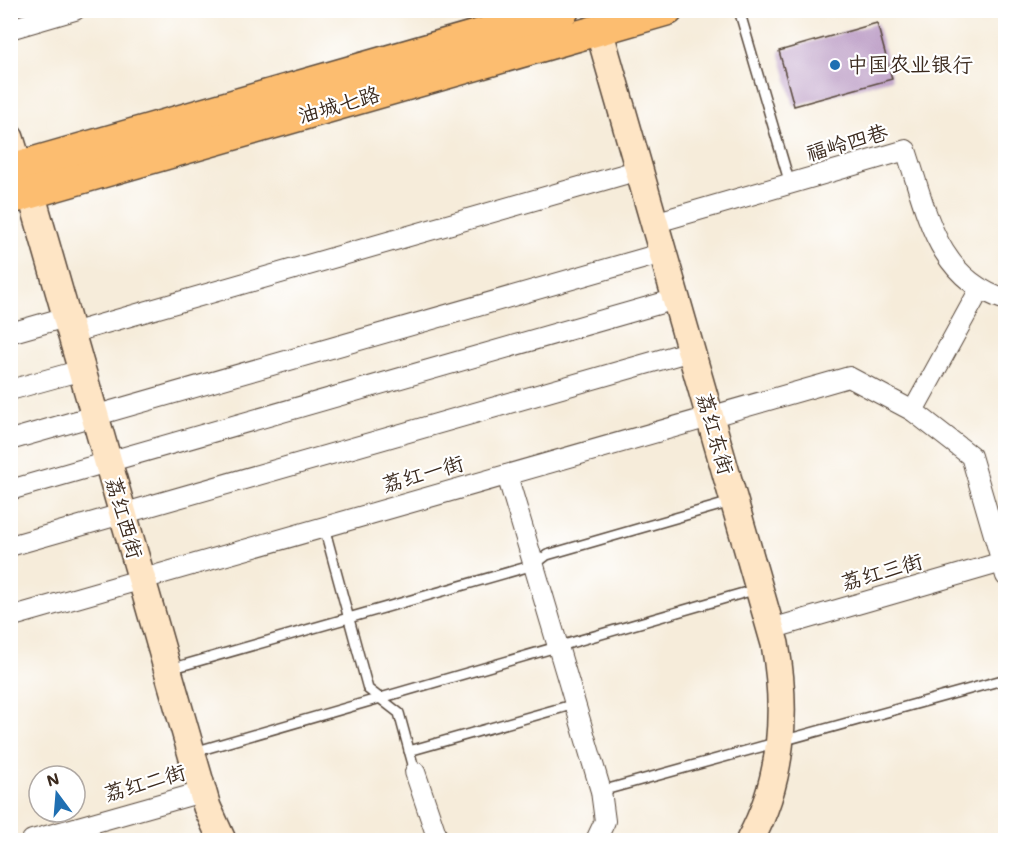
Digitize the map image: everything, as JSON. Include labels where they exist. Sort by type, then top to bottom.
[{"type":"main road","name":"油城七路","points":[[18,182],[564,10]]},
{"type":"main road","name":"油城七路","points":[[18,182],[668,10]]},
{"type":"street","points":[[10,29],[75,10]]},
{"type":"street","name":"荔红东街","points":[[599,30],[771,629],[781,680],[780,741],[768,798],[750,840]]},
{"type":"street","name":"荔红西街","points":[[10,138],[18,182],[69,325],[202,792],[222,840]]},
{"type":"street","name":"福岭四巷","points":[[654,223],[906,150],[940,249],[968,281],[1005,300]]},
{"type":"street","points":[[10,333],[69,325],[639,170]]},
{"type":"street","points":[[10,440],[663,253]]},
{"type":"street","points":[[980,289],[913,411],[971,456],[1004,566]]},
{"type":"street","points":[[10,490],[676,299]]},
{"type":"street","points":[[10,546],[691,351]]},
{"type":"street","points":[[10,390],[82,370]]},
{"type":"street","name":"荔红一街","points":[[10,617],[849,377],[913,411]]},
{"type":"street","points":[[507,475],[601,791],[605,821],[596,840]]},
{"type":"street","name":"荔红三街","points":[[771,629],[1004,566]]},
{"type":"street","points":[[415,772],[438,840]]},
{"type":"street","name":"荔红二街","points":[[32,840],[202,792]]},
{"type":"lane","points":[[739,10],[790,184]]},
{"type":"lane","points":[[168,670],[534,565],[547,555],[734,501]]},
{"type":"lane","points":[[324,527],[368,689],[399,713],[415,772]]},
{"type":"lane","points":[[191,753],[759,589]]},
{"type":"lane","points":[[601,791],[1005,678]]},
{"type":"lane","points":[[409,751],[575,704]]},
{"type":"building","name":"中国农业银行","points":[[877,23],[892,79],[794,106],[779,51]]},
{"type":"place","name":"中国农业银行","points":[[835,65]]}]
